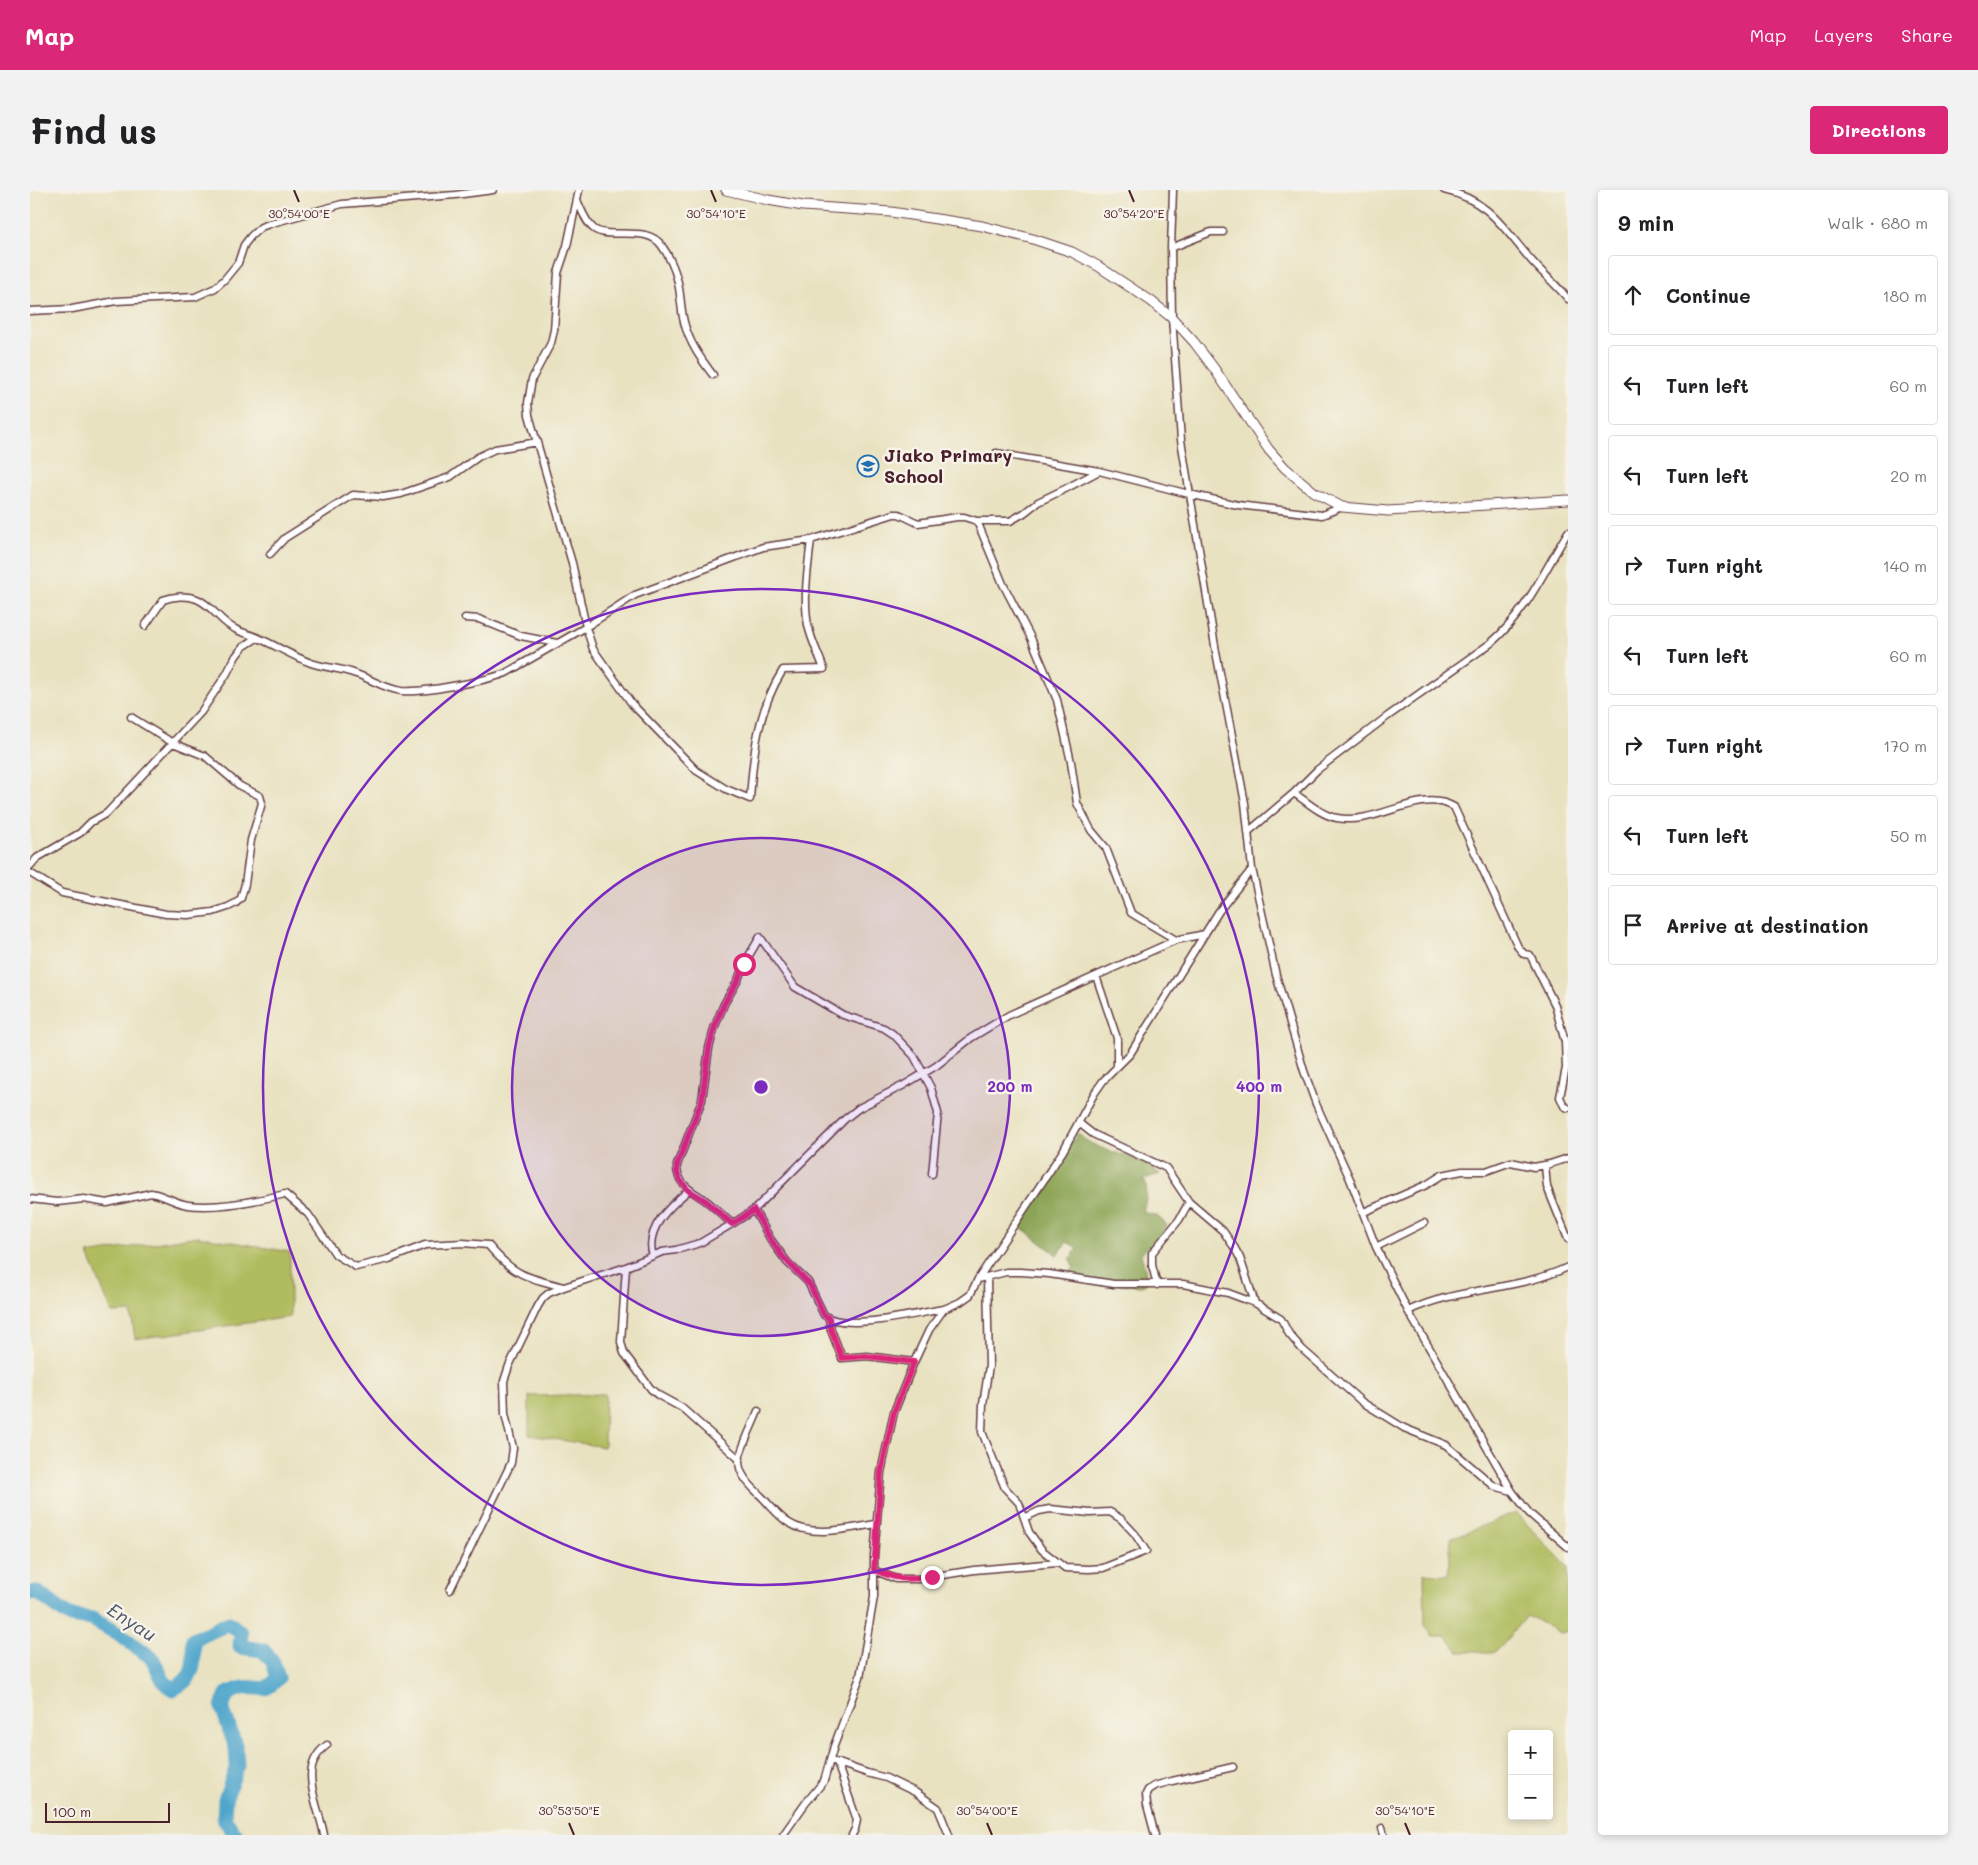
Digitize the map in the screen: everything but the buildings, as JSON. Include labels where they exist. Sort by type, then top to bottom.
[{"type":"street","points":[[30,311],[72,309],[116,301],[196,296],[215,288],[224,280],[238,263],[244,245],[251,236],[261,227],[272,222],[342,204],[493,190]]},
{"type":"street","points":[[579,190],[567,246],[558,273],[554,330],[551,343],[532,379],[528,408],[572,563],[586,628],[594,649],[632,704],[698,771],[726,789],[750,799],[753,764],[762,715],[775,683],[783,670],[824,670],[808,621],[808,575],[811,540]]},
{"type":"street","points":[[726,190],[803,206],[932,217],[982,226],[1033,239],[1072,252],[1098,266],[1151,301],[1172,318],[1199,348],[1275,456],[1314,492],[1342,507],[1366,511],[1388,511],[1568,500]]},
{"type":"street","points":[[1173,190],[1171,248],[1172,318],[1181,440],[1216,652],[1235,744],[1252,869],[1276,975],[1304,1071],[1316,1104],[1364,1212],[1376,1247],[1408,1311],[1512,1491],[1529,1513],[1568,1547]]},
{"type":"street","points":[[1444,190],[1459,192],[1488,210],[1531,261],[1568,299]]},
{"type":"street","points":[[577,200],[590,225],[597,231],[642,234],[655,238],[662,245],[679,287],[684,324],[697,354],[713,375]]},
{"type":"street","points":[[1171,248],[1211,232],[1223,232]]},
{"type":"street","points":[[270,554],[285,538],[354,495],[392,497],[450,477],[478,457],[495,449],[538,442]]},
{"type":"street","points":[[996,452],[1099,471],[1238,505],[1312,514],[1330,513],[1342,507]]},
{"type":"street","points":[[145,626],[163,600],[176,597],[191,597],[203,603],[234,629],[313,664],[350,672],[392,690],[409,692],[498,676],[586,628],[629,598],[763,547],[811,540],[894,514],[899,514],[918,523],[952,517],[964,517],[977,521],[1010,521],[1038,502],[1099,471]]},
{"type":"street","points":[[977,521],[1003,584],[1031,638],[1055,693],[1071,762],[1077,803],[1091,830],[1106,848],[1131,913],[1176,940]]},
{"type":"street","points":[[1248,832],[1294,793],[1317,770],[1505,630],[1538,584],[1568,532]]},
{"type":"street","points":[[465,618],[479,619],[521,636],[557,643]]},
{"type":"street","points":[[30,866],[37,858],[107,813],[201,712],[226,675],[236,656],[243,647],[257,638]]},
{"type":"street","points":[[30,873],[62,893],[166,914],[188,915],[208,913],[228,907],[241,898],[245,884],[251,840],[262,803],[260,796],[240,786],[205,756],[173,743],[130,718]]},
{"type":"street","points":[[1294,793],[1314,808],[1340,819],[1383,814],[1424,801],[1439,800],[1454,807],[1518,947],[1524,954],[1530,955],[1555,1005],[1565,1042],[1567,1062],[1560,1097],[1564,1106],[1568,1108]]},
{"type":"street","points":[[754,1210],[775,1246],[787,1262],[810,1285],[824,1315],[829,1318],[855,1322],[897,1318],[944,1309],[965,1299],[1058,1158],[1102,1081],[1130,1054],[1171,984],[1219,911],[1252,869]]},
{"type":"street","points":[[450,1590],[511,1463],[512,1448],[505,1414],[504,1381],[509,1366],[538,1306],[549,1293],[653,1256],[700,1242],[754,1210],[845,1119],[859,1108],[936,1066],[989,1026],[1009,1015],[1176,940],[1205,934]]},
{"type":"street","points":[[732,1224],[706,1201],[688,1190],[680,1180],[677,1165],[702,1100],[709,1048],[715,1026],[744,964],[760,938],[795,987],[843,1015],[884,1028],[893,1034],[914,1056],[924,1073],[938,1112],[932,1174]]},
{"type":"street","points":[[1096,976],[1117,1038],[1117,1066]]},
{"type":"street","points":[[1079,1123],[1093,1134],[1166,1168],[1189,1202],[1223,1231],[1234,1247],[1242,1263],[1255,1303]]},
{"type":"street","points":[[1364,1212],[1426,1185],[1442,1175],[1486,1171],[1511,1162],[1529,1168],[1545,1166],[1568,1158]]},
{"type":"street","points":[[1545,1166],[1547,1186],[1568,1239]]},
{"type":"street","points":[[653,1256],[651,1241],[654,1230],[668,1209],[688,1190]]},
{"type":"street","points":[[30,1199],[66,1202],[84,1199],[107,1203],[151,1193],[184,1204],[206,1205],[248,1203],[285,1194],[308,1214],[336,1255],[356,1267],[425,1245],[462,1243],[488,1245],[514,1271],[564,1287]]},
{"type":"street","points":[[1157,1285],[1152,1265],[1152,1253],[1179,1220],[1189,1202]]},
{"type":"street","points":[[1376,1247],[1424,1223]]},
{"type":"street","points":[[626,1267],[621,1342],[624,1353],[658,1395],[682,1408],[739,1459]]},
{"type":"street","points":[[1408,1311],[1433,1300],[1534,1280],[1568,1267]]},
{"type":"street","points":[[978,1279],[1006,1272],[1021,1272],[1049,1274],[1114,1284],[1183,1284],[1228,1293],[1255,1303],[1281,1319],[1289,1334],[1302,1349],[1362,1402],[1404,1428],[1446,1445],[1494,1486],[1512,1491]]},
{"type":"street","points":[[987,1278],[990,1360],[982,1404],[982,1432],[1005,1488],[1019,1503],[1024,1518],[1029,1532],[1036,1542],[1057,1563],[1065,1568],[1103,1568],[1146,1551],[1135,1534],[1121,1519],[1110,1512],[1090,1513],[1050,1509],[1024,1518]]},
{"type":"street","points":[[783,1835],[824,1781],[860,1677],[874,1596],[876,1524],[881,1472],[888,1434],[894,1412],[914,1362],[929,1330],[944,1309]]},
{"type":"street","points":[[829,1318],[831,1330],[842,1358],[866,1356],[914,1362]]},
{"type":"street","points":[[758,1411],[739,1459],[740,1468],[745,1478],[779,1516],[790,1524],[807,1529],[835,1531],[876,1524]]},
{"type":"street","points":[[874,1570],[896,1579],[918,1580],[974,1570],[1057,1563]]},
{"type":"street","points":[[324,1835],[310,1778],[320,1752],[327,1745]]},
{"type":"street","points":[[830,1760],[886,1778],[930,1802],[940,1811],[949,1835]]},
{"type":"street","points":[[837,1763],[857,1820],[852,1835]]},
{"type":"street","points":[[1156,1835],[1147,1805],[1146,1794],[1148,1790],[1163,1783],[1233,1767]]},
{"type":"street","points":[[1382,1828],[1384,1835]]},
{"type":"green space","points":[[1078,1133],[1099,1147],[1140,1161],[1160,1174],[1144,1179],[1147,1191],[1143,1212],[1157,1216],[1167,1225],[1161,1235],[1141,1254],[1147,1282],[1141,1286],[1070,1279],[1070,1271],[1074,1269],[1070,1259],[1078,1248],[1067,1242],[1057,1255],[1018,1225]]},
{"type":"green space","points":[[198,1236],[290,1252],[290,1317],[135,1339],[131,1312],[112,1313],[88,1254]]},
{"type":"green space","points":[[605,1394],[604,1447],[529,1435],[529,1396]]},
{"type":"green space","points":[[1516,1513],[1568,1567],[1568,1631],[1560,1633],[1527,1615],[1496,1652],[1460,1652],[1445,1636],[1433,1636],[1425,1626],[1424,1573],[1448,1575],[1451,1538]]},
{"type":"waterway","name":"Enyau","points":[[30,1593],[37,1592],[69,1616],[92,1619],[120,1635],[152,1658],[164,1682],[173,1689],[190,1675],[193,1663],[193,1640],[229,1623],[241,1633],[240,1647],[263,1650],[273,1662],[278,1678],[265,1688],[249,1687],[227,1694],[222,1707],[236,1748],[237,1766],[225,1800],[224,1819],[236,1835]]},
{"type":"place","name":"Jiako Primary School","points":[[868,466]]},
{"type":"route","points":[[744,964],[715,1026],[709,1048],[702,1100],[677,1165],[677,1172],[680,1180],[688,1190],[706,1201],[732,1224],[754,1210],[783,1257],[810,1285],[824,1315],[829,1318],[831,1330],[842,1358],[866,1356],[914,1362],[894,1412],[888,1434],[881,1472],[874,1570],[896,1579],[918,1580],[932,1577]]}]
